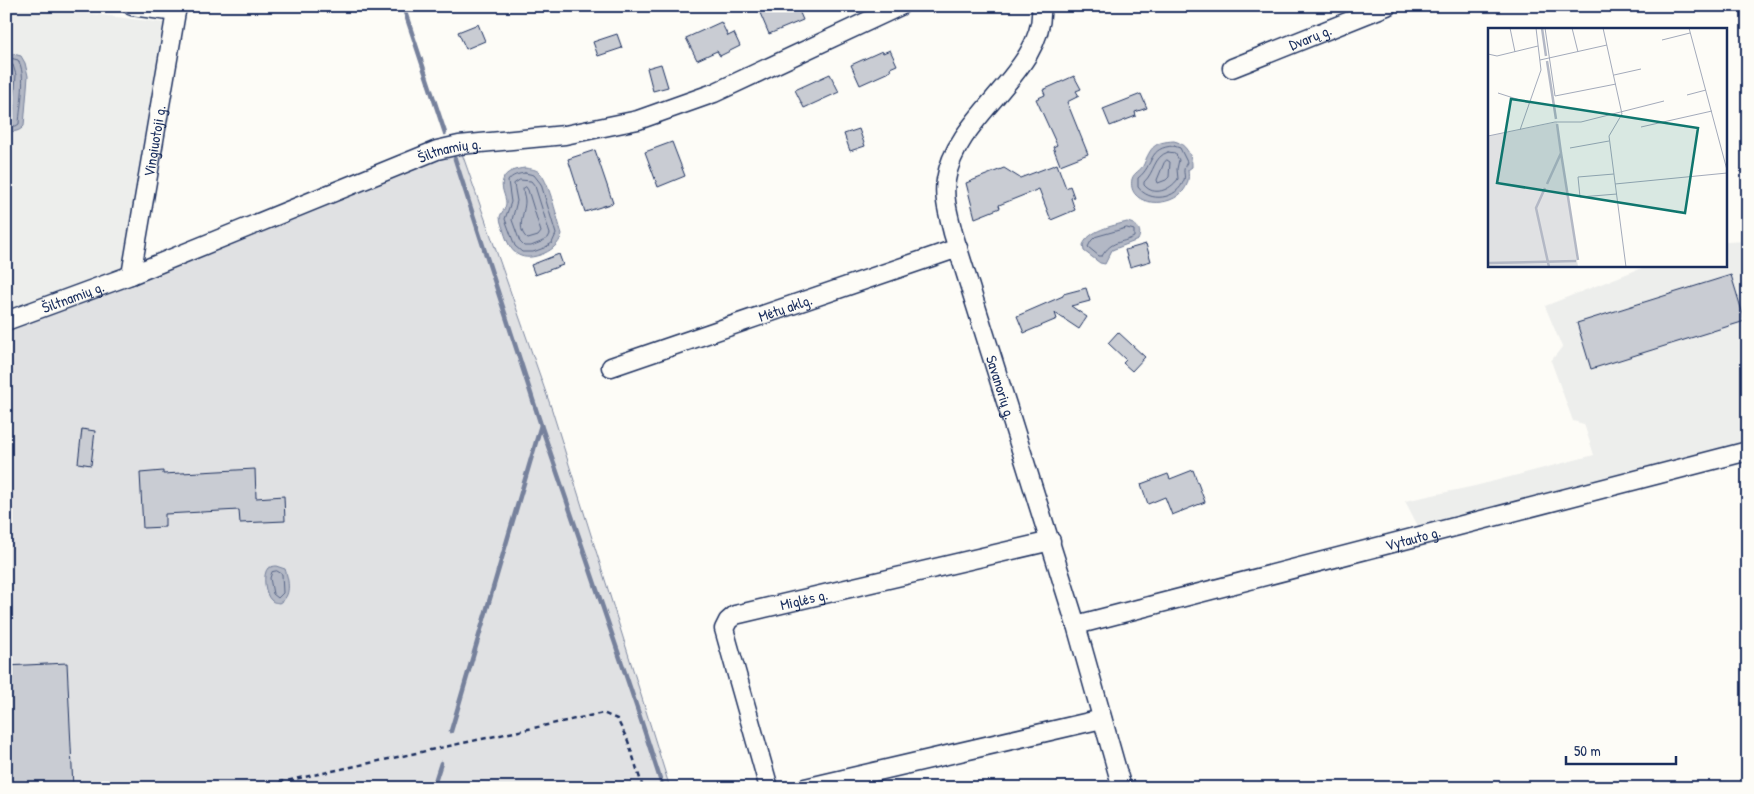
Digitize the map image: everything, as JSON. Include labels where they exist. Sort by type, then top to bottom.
[{"type":"street","points":[[132,6],[176,9]]},
{"type":"street","name":"Šiltnamių g.","points":[[6,321],[131,275],[436,150],[459,145],[565,135],[638,120],[672,109],[714,93],[900,6]]},
{"type":"street","name":"Savanorių g.","points":[[1041,6],[1042,16],[1038,35],[1030,49],[1018,68],[962,139],[952,159],[946,181],[946,206],[1051,541],[1122,788]]},
{"type":"street","name":"Dvarų g.","points":[[1232,68],[1387,6]]},
{"type":"street","name":"Vingiuotoji g.","points":[[131,275],[176,9]]},
{"type":"street","name":"Mėtų aklg.","points":[[611,367],[958,248]]},
{"type":"street","name":"Vytauto g.","points":[[1076,625],[1748,451]]},
{"type":"street","name":"Miglės g.","points":[[770,788],[724,628],[728,621],[735,615],[1051,541]]},
{"type":"street","points":[[805,788],[1102,719]]},
{"type":"path","points":[[253,788],[603,714],[617,719],[628,741],[643,788]]},
{"type":"shaded area","points":[[6,6],[29,6],[165,23],[131,275],[6,321]]},
{"type":"shaded area","points":[[459,145],[552,410],[670,788],[6,788],[6,321]]},
{"type":"shaded area","points":[[1748,241],[1748,440],[1419,528],[1405,501],[1475,486],[1594,455],[1584,424],[1573,421],[1551,361],[1562,347],[1545,306],[1646,266],[1726,266],[1726,242]]},
{"type":"water","points":[[6,52],[21,56],[28,76],[24,126],[14,131],[6,131]]},
{"type":"water","points":[[1174,141],[1185,147],[1190,154],[1192,163],[1192,167],[1188,170],[1187,183],[1181,193],[1172,199],[1160,202],[1148,202],[1139,198],[1133,190],[1133,177],[1143,166],[1154,146]]},
{"type":"water","points":[[525,168],[537,171],[544,178],[562,234],[557,244],[551,249],[533,257],[521,256],[512,250],[506,239],[500,217],[506,205],[502,186],[504,177],[512,171]]},
{"type":"water","points":[[1127,222],[1134,224],[1138,228],[1140,233],[1138,240],[1112,250],[1105,264],[1100,263],[1084,251],[1083,245],[1090,236],[1102,229]]},
{"type":"water","points":[[276,566],[285,569],[288,579],[288,593],[279,603],[273,602],[269,597],[265,584],[266,571],[268,568]]},
{"type":"building","points":[[775,6],[797,6],[803,20],[769,34],[760,13]]},
{"type":"building","points":[[721,22],[728,36],[734,33],[740,46],[720,56],[717,51],[697,60],[686,38]]},
{"type":"building","points":[[478,24],[485,41],[466,49],[458,32]]},
{"type":"building","points":[[617,34],[622,48],[598,56],[593,42]]},
{"type":"building","points":[[890,50],[897,65],[890,68],[891,71],[860,85],[851,65],[882,51],[883,53]]},
{"type":"building","points":[[661,64],[668,87],[653,91],[647,68]]},
{"type":"building","points":[[830,74],[839,92],[804,108],[795,90]]},
{"type":"building","points":[[1074,76],[1081,89],[1076,91],[1079,96],[1067,102],[1088,154],[1060,165],[1053,147],[1057,145],[1036,99],[1045,95],[1043,90]]},
{"type":"building","points":[[1141,94],[1147,108],[1135,112],[1136,116],[1110,126],[1103,109]]},
{"type":"building","points":[[859,129],[865,146],[850,151],[844,134]]},
{"type":"building","points":[[672,142],[685,176],[658,187],[645,152]]},
{"type":"building","points":[[595,150],[613,203],[585,212],[568,159]]},
{"type":"building","points":[[1057,164],[1066,188],[1070,186],[1074,197],[1071,198],[1075,210],[1051,220],[1039,189],[999,205],[1000,208],[975,218],[966,183],[1004,168],[1020,178]]},
{"type":"building","points":[[1146,244],[1151,261],[1130,267],[1125,250]]},
{"type":"building","points":[[559,254],[563,265],[535,275],[531,265]]},
{"type":"building","points":[[1731,275],[1745,321],[1591,369],[1577,323]]},
{"type":"building","points":[[1086,288],[1090,301],[1071,306],[1087,317],[1079,329],[1055,313],[1057,319],[1024,333],[1017,316],[1063,296],[1063,294]]},
{"type":"building","points":[[1118,332],[1145,357],[1132,371],[1123,363],[1126,360],[1108,343]]},
{"type":"building","points":[[82,429],[95,431],[91,465],[78,463]]},
{"type":"building","points":[[255,469],[256,498],[284,496],[285,521],[240,523],[239,510],[165,514],[165,527],[143,528],[140,473],[163,471],[163,474]]},
{"type":"building","points":[[1193,470],[1205,502],[1172,515],[1165,497],[1148,504],[1141,484],[1168,474],[1170,479]]},
{"type":"building","points":[[67,663],[73,788],[6,788],[6,666]]},
{"type":"waterway","points":[[403,6],[445,133]]},
{"type":"waterway","points":[[451,731],[541,425],[455,159]]},
{"type":"waterway","points":[[541,425],[663,788]]},
{"type":"waterway","points":[[433,788],[441,763]]}]
